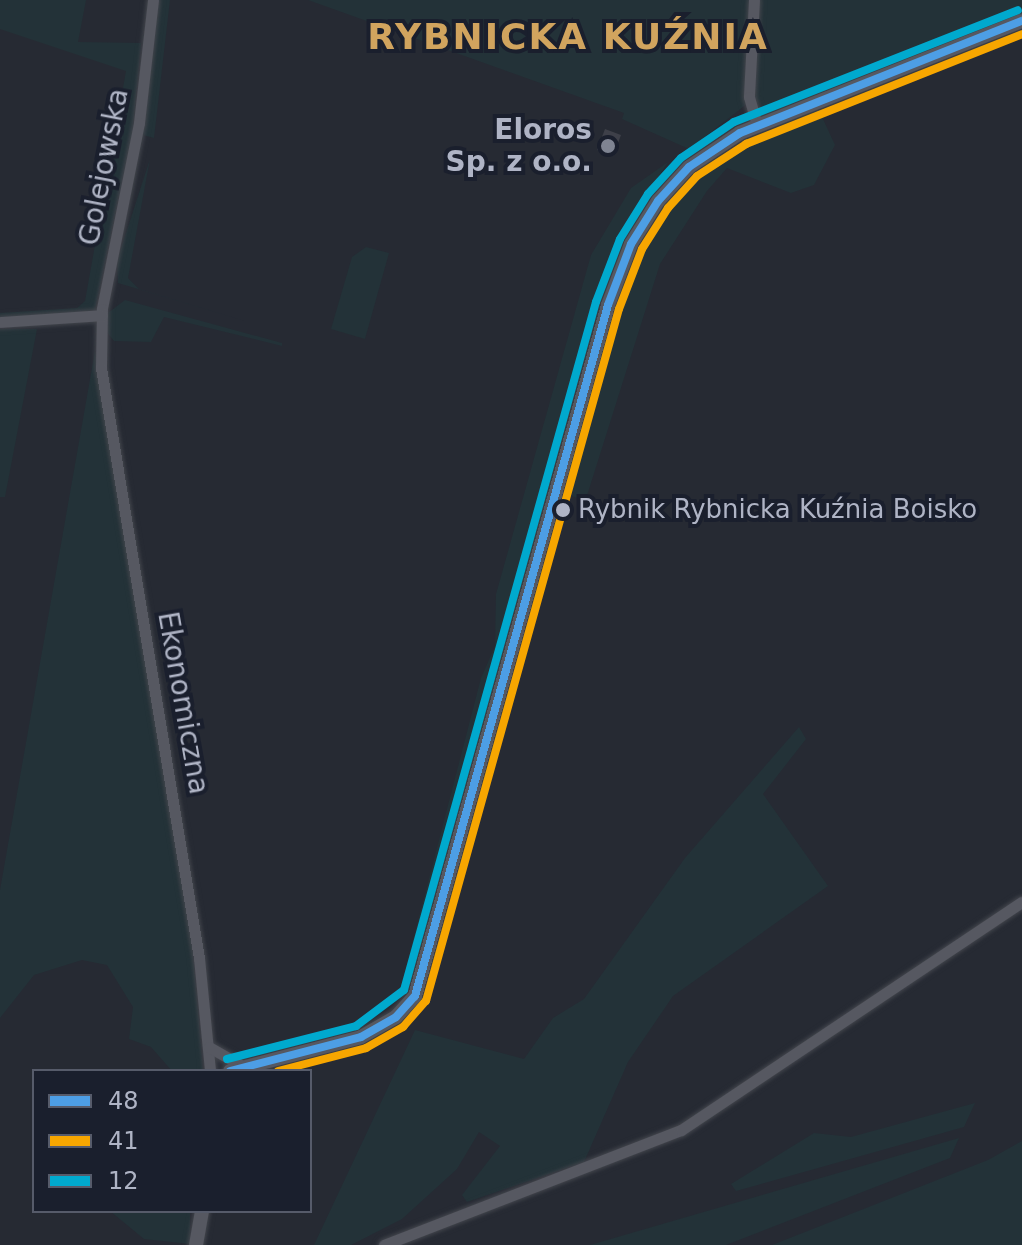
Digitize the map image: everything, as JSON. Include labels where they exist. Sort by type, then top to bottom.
[{"type":"street","name":"Golejowska","points":[[100,343],[102,315],[139,123],[153,0]]},
{"type":"street","points":[[754,0],[749,97],[757,125]]},
{"type":"street","points":[[209,1047],[237,1069],[365,1035],[396,1017],[415,996],[620,270],[639,230],[677,179],[723,142],[757,125],[1022,21]]},
{"type":"street","points":[[0,322],[102,315]]},
{"type":"street","name":"Ekonomiczna","points":[[100,343],[210,1069]]},
{"type":"street","points":[[384,1245],[607,1163],[697,1121],[1022,902]]},
{"type":"street","points":[[199,1245],[202,1218]]},
{"type":"shaded area","points":[[0,0],[86,0],[78,42],[141,43],[133,128],[95,310],[0,320],[0,313],[77,308],[85,301],[126,71],[0,29]]},
{"type":"shaded area","points":[[158,0],[170,0],[154,138],[143,135]]},
{"type":"shaded area","points":[[308,0],[1022,0],[1022,16],[758,118],[752,100],[689,149],[622,119],[624,113]]},
{"type":"shaded area","points":[[817,106],[835,145],[814,185],[791,193],[727,168],[707,191],[660,264],[585,502],[562,491],[623,280],[665,202],[706,164]]},
{"type":"shaded area","points":[[150,159],[128,278],[139,289],[285,333],[118,283],[117,261]]},
{"type":"shaded area","points":[[668,162],[630,221],[600,297],[525,580],[504,621],[496,663],[505,635],[507,644],[411,988],[426,916],[398,998],[481,678],[495,646],[496,594],[591,255],[631,188]]},
{"type":"shaded area","points":[[366,247],[389,253],[365,339],[331,329],[352,257]]},
{"type":"shaded area","points":[[125,300],[282,343],[282,346],[164,317],[151,342],[114,341],[106,331],[108,313]]},
{"type":"shaded area","points":[[0,329],[37,329],[5,497],[0,497]]},
{"type":"shaded area","points":[[95,351],[193,952],[203,1069],[170,1069],[151,1047],[129,1039],[133,1007],[107,965],[82,960],[34,975],[0,1018],[0,890]]},
{"type":"shaded area","points":[[799,727],[806,739],[763,794],[828,886],[673,996],[628,1062],[584,1162],[467,1202],[462,1195],[500,1146],[479,1132],[457,1169],[402,1219],[351,1245],[314,1245],[415,1030],[524,1059],[553,1018],[584,999],[685,858]]},
{"type":"shaded area","points":[[975,1103],[964,1127],[736,1191],[731,1184],[814,1133],[851,1137]]},
{"type":"shaded area","points":[[959,1138],[950,1158],[726,1245],[590,1245]]},
{"type":"shaded area","points":[[1022,1141],[1022,1245],[772,1245],[988,1160]]},
{"type":"shaded area","points":[[112,1213],[190,1213],[190,1244],[144,1239]]},
{"type":"building","name":"Eloros Sp. z o.o.","points":[[605,129],[621,135],[613,156],[597,150]]},
{"type":"transit line","name":"12","points":[[227,1059],[356,1026],[404,990],[596,302],[620,239],[648,194],[681,158],[734,122],[1018,10]]},
{"type":"transit line","name":"48","points":[[238,1069],[361,1037],[396,1017],[415,996],[608,305],[631,244],[658,201],[689,167],[740,133],[1022,21]]},
{"type":"transit line","name":"41","points":[[286,1069],[366,1048],[403,1027],[426,1001],[619,309],[642,249],[668,208],[697,176],[746,144],[1022,34]]},
{"type":"place","name":"Eloros Sp. z o.o.","points":[[608,146]]},
{"type":"place","name":"Rybnik Rybnicka Kuźnia Boisko","points":[[563,510]]},
{"type":"district","name":"RYBNICKA KUŹNIA","points":[[568,37]]}]
